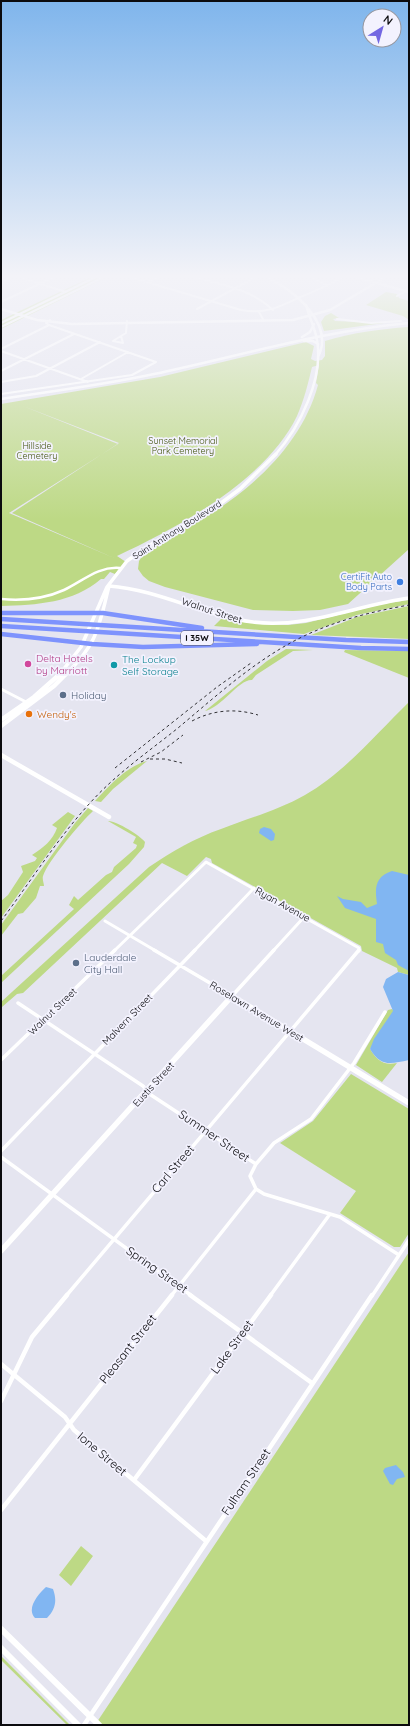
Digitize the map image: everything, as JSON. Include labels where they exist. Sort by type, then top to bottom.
[{"type":"highway","points":[[1,613],[103,613],[247,634]]},
{"type":"highway","name":"I 35W","points":[[1,619],[291,637],[409,642]]},
{"type":"highway","name":"I 35W","points":[[1,626],[286,643],[409,648]]},
{"type":"highway","points":[[1,634],[92,644],[143,647],[286,643]]},
{"type":"main road","points":[[1,400],[153,374],[218,359]]},
{"type":"main road","points":[[1,400],[142,378],[227,359]]},
{"type":"main road","name":"Saint Anthony Boulevard","points":[[28,703],[61,673],[76,654],[105,590],[120,568],[144,549],[196,520],[227,499],[270,460],[292,433],[305,411],[313,388],[317,359]]},
{"type":"main road","name":"Saint Anthony Boulevard","points":[[28,703],[75,666],[92,644],[103,613],[109,586]]},
{"type":"main road","name":"Walnut Street","points":[[109,586],[121,586],[158,593],[243,621],[279,624],[307,621],[360,607],[409,598]]},
{"type":"main road","points":[[1,720],[28,703]]},
{"type":"main road","points":[[1,726],[28,703]]},
{"type":"main road","points":[[1,755],[63,789],[71,796],[107,816]]},
{"type":"main road","name":"Roselawn Avenue West","points":[[232,996],[290,1031],[352,1065],[409,1102]]},
{"type":"main road","name":"Eustis Street","points":[[1,1251],[232,996]]},
{"type":"main road","points":[[1,1629],[100,1725]]},
{"type":"main road","points":[[1,1648],[78,1725]]},
{"type":"street","points":[[1,372],[25,359],[89,382]]},
{"type":"street","points":[[1,382],[30,378],[69,359]]},
{"type":"street","points":[[81,379],[117,359]]},
{"type":"street","points":[[1,394],[136,374],[156,362],[146,359]]},
{"type":"street","points":[[1,599],[23,600],[47,596],[65,589],[104,568],[111,566],[120,568]]},
{"type":"street","points":[[1,689],[28,703]]},
{"type":"street","name":"Ryan Avenue","points":[[206,862],[305,916],[359,948]]},
{"type":"street","name":"Walnut Street","points":[[1,1060],[206,862]]},
{"type":"street","name":"Malvern Street","points":[[1,1151],[254,888]]},
{"type":"street","name":"Eustis Street","points":[[232,996],[305,916]]},
{"type":"street","name":"Roselawn Avenue West","points":[[105,921],[232,996]]},
{"type":"street","name":"Carl Street","points":[[1,1401],[29,1340],[359,951],[359,948]]},
{"type":"street","name":"Summer Street","points":[[18,1003],[143,1086],[256,1164],[250,1176],[256,1189]]},
{"type":"street","points":[[256,1164],[274,1143],[311,1119],[352,1065],[384,1012]]},
{"type":"street","name":"Spring Street","points":[[1,1157],[114,1240],[244,1332],[312,1383]]},
{"type":"street","points":[[256,1189],[279,1200],[304,1205],[348,1222],[399,1255]]},
{"type":"street","name":"Pleasant Street","points":[[1,1510],[256,1189]]},
{"type":"street","name":"Lake Street","points":[[134,1480],[330,1214]]},
{"type":"street","name":"Fulham Street","points":[[84,1725],[409,1240]]},
{"type":"street","name":"Ione Street","points":[[1,1364],[65,1417],[74,1430],[206,1541]]},
{"type":"green space","points":[[237,359],[311,359],[315,361],[323,359],[409,359],[409,549],[348,604],[320,610],[253,610],[165,587],[149,581],[138,569],[139,561],[145,552],[227,503],[244,490],[276,460],[290,443],[311,405],[318,385],[316,383],[319,365],[312,367],[306,392],[297,416],[283,439],[265,461],[243,481],[193,516],[117,556],[126,562],[115,574],[110,572],[104,579],[101,579],[79,593],[54,601],[28,605],[1,606],[1,404],[160,377]],"holes":[[[23,406],[119,443],[118,444]],[[102,454],[12,513],[114,558],[9,513]]]},
{"type":"green space","points":[[409,600],[409,604],[357,615],[304,634],[214,626],[223,617],[260,624],[288,625],[306,623],[382,604]]},
{"type":"green space","points":[[409,606],[409,639],[311,635],[357,617]]},
{"type":"green space","points":[[286,649],[313,650],[293,651],[256,675],[252,680],[241,684],[217,705],[205,711],[267,661]]},
{"type":"green space","points":[[345,650],[409,651],[409,678],[344,652]]},
{"type":"green space","points":[[409,702],[409,975],[398,972],[397,968],[362,951],[361,946],[212,863],[211,859],[206,857],[187,876],[162,863],[23,993],[17,994],[2,1007],[1,1014],[1,1002],[149,867],[193,841],[264,814],[305,795],[333,776],[347,764]]},
{"type":"green space","points":[[147,761],[113,789],[101,802],[95,801],[125,772],[132,767]]},
{"type":"green space","points":[[88,808],[93,811],[73,832],[46,869],[43,876],[44,886],[40,886],[36,898],[23,913],[18,914],[1,936],[1,925],[75,823]]},
{"type":"green space","points":[[68,812],[75,816],[1,918],[1,901],[8,895],[23,872],[21,866],[35,861],[37,858],[32,855],[47,843],[57,828],[52,825]]},
{"type":"green space","points":[[108,821],[122,826],[139,836],[145,842],[144,847],[129,864],[1,983],[1,976],[74,909],[69,905],[74,896],[78,900],[106,875],[112,872],[114,867],[136,848],[137,845],[133,843],[136,837]]},
{"type":"green space","points":[[392,1009],[394,1011],[370,1049],[378,1059],[384,1063],[397,1063],[382,1082],[356,1065],[388,1010]]},
{"type":"green space","points":[[351,1074],[409,1109],[409,1233],[400,1247],[394,1247],[340,1213],[356,1191],[280,1143],[313,1121]]},
{"type":"green space","points":[[409,1252],[409,1725],[95,1725]]},
{"type":"green space","points":[[81,1546],[93,1556],[71,1586],[59,1575]]},
{"type":"green space","points":[[1,1656],[70,1725],[67,1725],[1,1660]]},
{"type":"water","points":[[264,827],[271,829],[275,834],[274,840],[271,841],[259,833],[260,829]]},
{"type":"water","points":[[392,871],[409,875],[409,971],[398,965],[396,960],[385,953],[383,944],[376,942],[376,919],[345,908],[337,896],[343,899],[361,902],[367,908],[377,904],[377,884],[382,877]]},
{"type":"water","points":[[398,972],[409,975],[409,1060],[386,1063],[378,1059],[370,1049],[374,1039],[393,1011],[383,987],[386,979]]},
{"type":"water","points":[[396,1465],[403,1472],[405,1477],[397,1479],[393,1485],[390,1484],[383,1471],[385,1468]]},
{"type":"water","points":[[46,1587],[53,1589],[55,1597],[54,1608],[47,1618],[35,1618],[32,1606]]},
{"type":"railway","points":[[1,921],[66,831],[100,792],[121,773],[248,670],[278,650],[322,628],[350,618],[409,605]]},
{"type":"railway","points":[[115,768],[217,687],[251,663]]},
{"type":"railway","points":[[192,721],[208,714],[224,711],[241,711],[258,715]]},
{"type":"railway","points":[[141,762],[161,752],[183,735]]},
{"type":"railway","points":[[150,759],[165,759],[182,763]]},
{"type":"place","name":"CertiFit Auto Body Parts","points":[[400,582]]},
{"type":"place","name":"Delta Hotels by Marriott","points":[[28,664]]},
{"type":"place","name":"The Lockup Self Storage","points":[[114,665]]},
{"type":"place","name":"Holiday","points":[[63,695]]},
{"type":"place","name":"Wendy's","points":[[29,714]]},
{"type":"place","name":"Lauderdale City Hall","points":[[76,963]]},
{"type":"park label","name":"Sunset Memorial Park Cemetery","points":[[183,446]]},
{"type":"park label","name":"Hillside Cemetery","points":[[37,452]]}]
